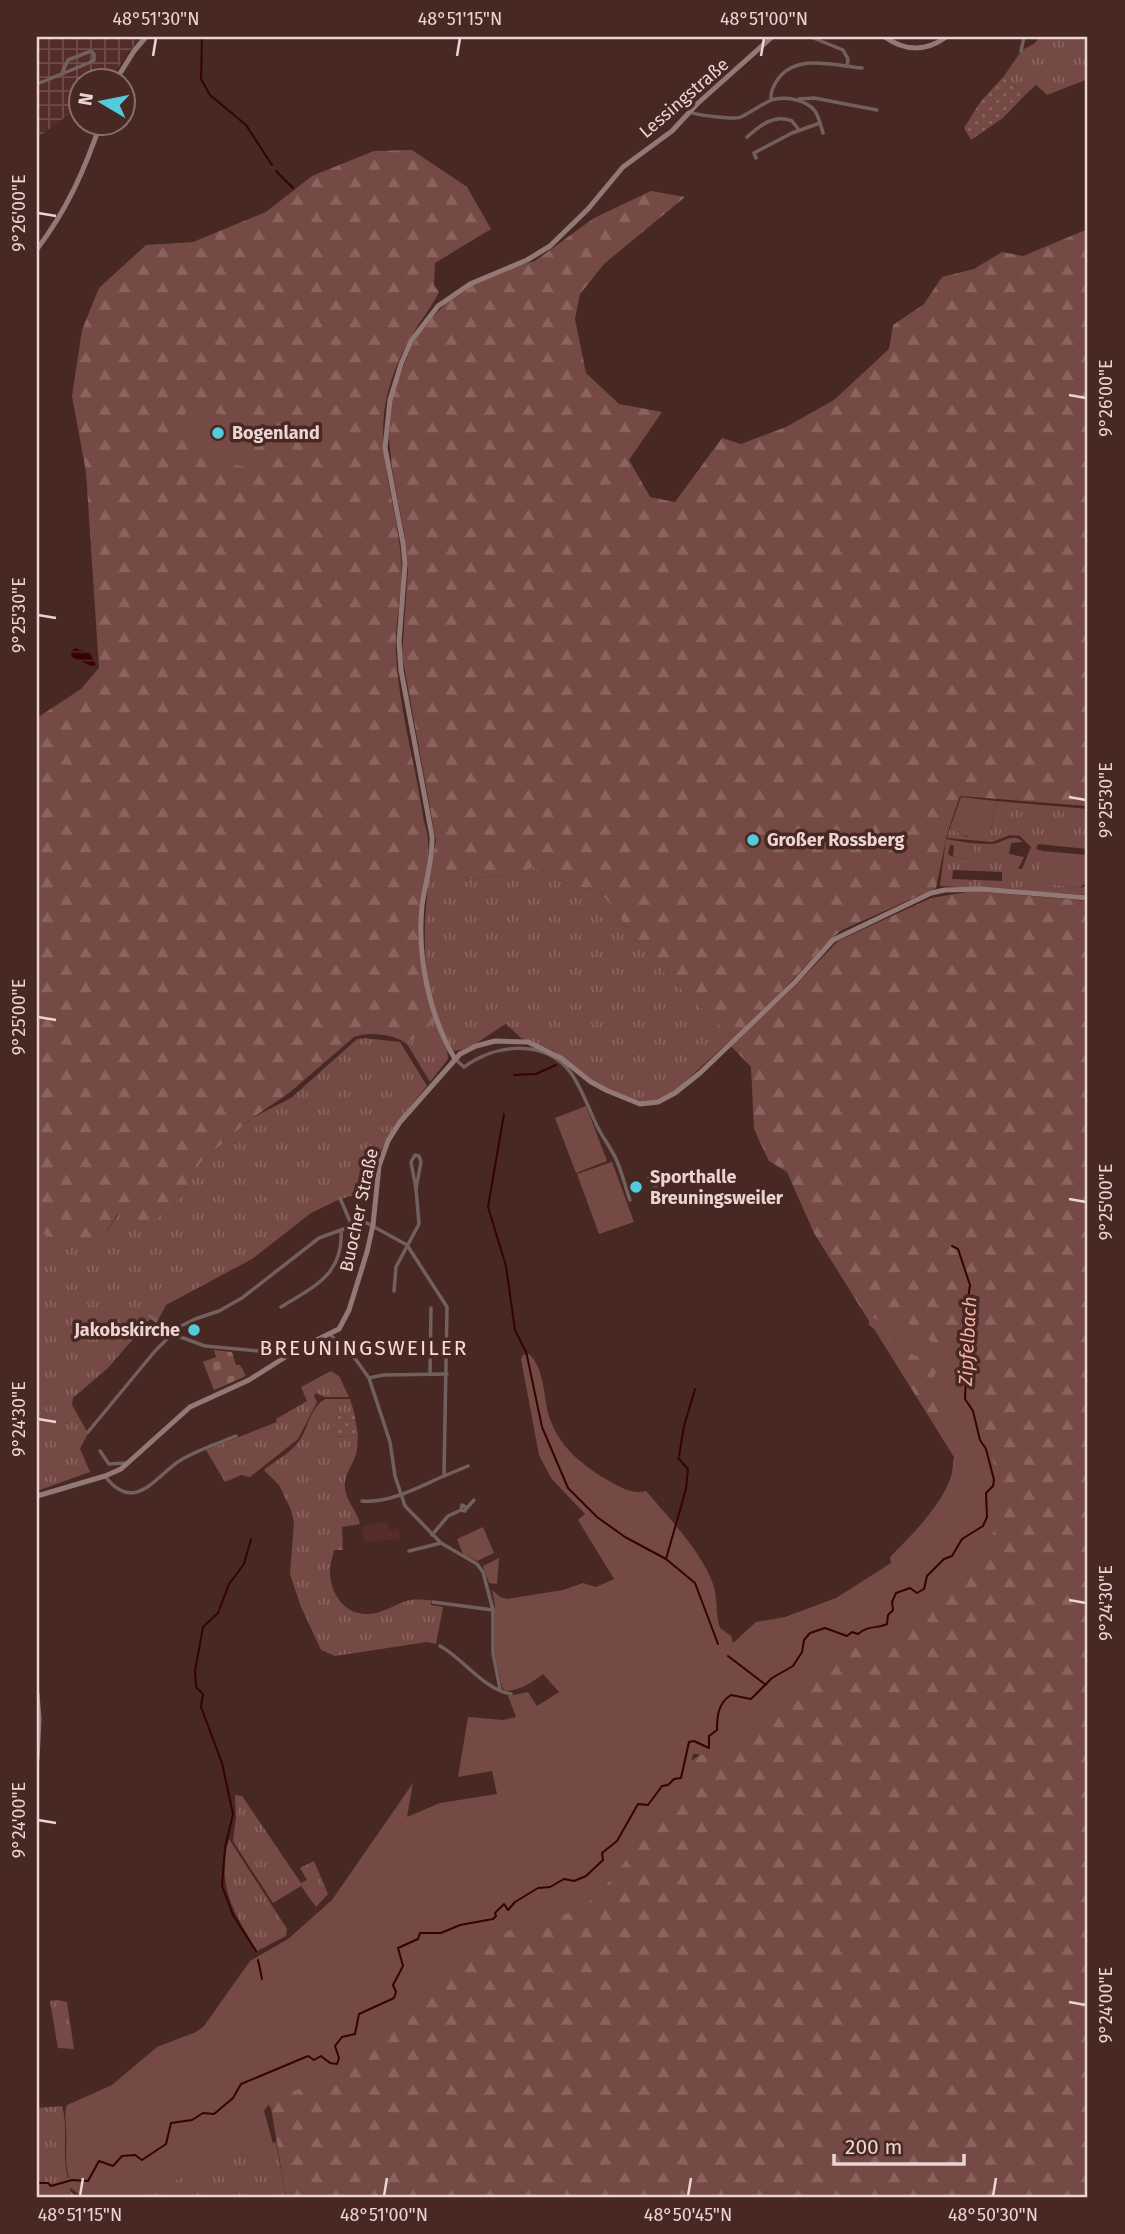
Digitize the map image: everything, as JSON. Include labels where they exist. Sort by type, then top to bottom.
[{"type":"street","points":[[124,66],[146,37]]},
{"type":"street","name":"Lessingstraße","points":[[455,1059],[434,1013],[423,949],[422,907],[433,847],[400,662],[405,564],[385,448],[390,400],[401,364],[411,341],[438,306],[470,284],[536,256],[550,246],[576,222],[623,167],[672,131],[772,37]]},
{"type":"street","points":[[811,37],[843,50],[848,59],[847,66]]},
{"type":"street","points":[[885,37],[894,39],[902,46],[919,48],[946,37]]},
{"type":"street","points":[[1021,51],[1024,37]]},
{"type":"street","points":[[37,84],[91,62],[94,60],[94,54],[90,51],[68,60],[62,73]]},
{"type":"street","points":[[771,100],[770,93],[776,81],[793,66],[810,63],[862,68]]},
{"type":"street","points":[[690,112],[705,117],[720,115],[736,118],[771,100],[782,98],[814,98],[877,110]]},
{"type":"street","points":[[797,100],[816,111],[823,133]]},
{"type":"street","points":[[747,137],[765,123],[778,118],[792,121],[799,130]]},
{"type":"street","points":[[756,158],[754,153],[799,130],[820,123]]},
{"type":"street","points":[[37,249],[71,199],[96,136]]},
{"type":"street","name":"Buocher Straße","points":[[330,1335],[339,1329],[349,1310],[373,1225],[379,1166],[388,1141],[400,1122],[455,1059],[467,1050],[488,1042],[516,1040],[538,1045],[561,1058],[601,1088],[631,1101],[649,1105],[675,1093],[694,1079],[796,982],[828,944],[851,930],[931,893],[945,890],[1015,891],[1088,898]]},
{"type":"street","points":[[455,1059],[464,1067],[479,1057],[519,1047],[549,1056],[568,1069],[616,1158],[630,1200]]},
{"type":"street","points":[[394,1291],[396,1267],[419,1224],[411,1159],[417,1155],[421,1160],[416,1189]]},
{"type":"street","points":[[340,1198],[352,1226]]},
{"type":"street","points":[[89,1432],[155,1350],[172,1333],[250,1293],[319,1238],[360,1223],[373,1225],[407,1245],[447,1307],[444,1476]]},
{"type":"street","points":[[281,1307],[327,1277],[335,1262],[341,1230]]},
{"type":"street","points":[[430,1374],[431,1308]]},
{"type":"street","points":[[150,1316],[172,1333],[212,1348],[267,1350],[280,1353],[283,1358]]},
{"type":"street","points":[[37,1496],[105,1476],[128,1464],[190,1407],[249,1380],[308,1343],[330,1335],[349,1350],[369,1378],[390,1441],[400,1496],[409,1511],[441,1543],[477,1564],[487,1581],[493,1610],[493,1653],[500,1689]]},
{"type":"street","points":[[369,1378],[383,1375],[447,1374]]},
{"type":"street","points":[[105,1476],[120,1489],[132,1492],[144,1490],[181,1460],[236,1436]]},
{"type":"street","points":[[100,1451],[109,1464],[128,1464]]},
{"type":"street","points":[[362,1501],[400,1496],[468,1466]]},
{"type":"street","points":[[432,1535],[448,1516],[465,1511],[474,1500]]},
{"type":"street","points":[[409,1550],[441,1543]]},
{"type":"street","points":[[433,1602],[493,1610]]},
{"type":"street","points":[[440,1646],[481,1679],[511,1693]]},
{"type":"street","points":[[37,1694],[37,1760]]},
{"type":"shaded area","points":[[37,37],[142,37],[119,66],[66,66],[66,116],[37,138]]},
{"type":"shaded area","points":[[75,648],[90,653],[96,665],[91,666],[72,657],[71,652]]},
{"type":"shaded area","points":[[387,1521],[389,1530],[399,1528],[400,1539],[365,1542],[362,1526]]},
{"type":"green space","points":[[1040,37],[1086,37],[1088,79],[1047,95],[1036,85],[1025,95],[1004,76],[1022,50],[1034,44]]},
{"type":"green space","points":[[1004,76],[1025,95],[1003,118],[971,140],[964,128],[981,101]]},
{"type":"green space","points":[[412,150],[467,187],[491,229],[435,263],[434,285],[439,292],[400,358],[389,388],[384,417],[385,457],[401,559],[396,642],[398,675],[427,835],[420,936],[435,1022],[407,1044],[381,1034],[354,1037],[289,1093],[252,1118],[201,1162],[175,1204],[151,1223],[118,1214],[90,1255],[37,1231],[37,718],[81,689],[99,668],[86,472],[72,396],[82,330],[99,288],[146,245],[193,242],[266,212],[312,176],[374,151]]},
{"type":"green space","points":[[651,191],[685,197],[604,264],[580,294],[575,319],[586,373],[619,404],[662,412],[629,460],[650,497],[675,502],[722,438],[741,444],[786,427],[834,400],[889,349],[893,325],[924,304],[942,277],[974,269],[1002,252],[1023,256],[1088,229],[1088,806],[960,796],[947,834],[936,888],[842,930],[736,1035],[728,1033],[669,977],[645,951],[600,891],[573,886],[534,867],[517,874],[470,879],[431,865],[436,841],[402,655],[408,569],[389,438],[392,401],[412,345],[424,326],[453,296],[500,270],[535,261],[594,218]]},
{"type":"green space","name":"Bogenland","points":[[187,408],[247,419],[243,441],[255,445],[250,468],[219,461],[182,424]]},
{"type":"green space","points":[[961,797],[996,801],[991,831],[970,837],[950,828]]},
{"type":"green space","points":[[996,801],[1088,809],[1088,849],[1038,844],[1036,849],[1043,851],[1040,882],[1080,888],[1088,886],[1088,895],[940,886],[946,839],[992,844],[1012,838],[1019,839],[1023,842],[1011,843],[1009,854],[1024,857],[1018,869],[1022,869],[1031,847],[1020,836],[1010,835],[992,842],[947,838],[950,828],[966,837],[991,831]],"holes":[[[950,845],[974,847],[972,859],[948,854]],[[953,870],[1002,872],[1002,881],[952,879]]]},
{"type":"green space","points":[[954,845],[974,847],[973,859],[953,857]]},
{"type":"green space","points":[[1043,851],[1088,855],[1088,881],[1080,888],[1039,882]]},
{"type":"green space","points":[[431,865],[470,879],[517,874],[534,867],[573,886],[600,891],[645,951],[669,977],[728,1033],[736,1035],[676,1090],[649,1103],[640,1103],[596,1083],[554,1051],[521,1038],[506,1024],[475,1044],[454,1051],[442,1031],[434,1008],[426,961],[426,912]]},
{"type":"green space","points":[[973,891],[1088,901],[1088,2197],[286,2197],[271,2108],[253,2086],[86,2189],[71,2188],[68,2178],[81,2174],[587,1838],[938,1579],[954,1457],[814,1233],[787,1172],[769,1161],[754,1129],[751,1067],[731,1046],[838,941],[931,898]]},
{"type":"green space","points":[[435,1022],[448,1059],[430,1082],[407,1044]]},
{"type":"green space","points":[[357,1039],[400,1042],[427,1086],[390,1134],[377,1160],[370,1190],[338,1200],[311,1213],[252,1259],[166,1305],[157,1322],[150,1319],[108,1368],[73,1398],[72,1405],[88,1433],[80,1449],[90,1472],[37,1491],[37,1231],[90,1254],[119,1214],[175,1204],[201,1162],[252,1118],[291,1098]]},
{"type":"green space","points":[[586,1106],[607,1161],[576,1173],[555,1118]]},
{"type":"green space","points":[[612,1162],[634,1222],[599,1234],[577,1174]]},
{"type":"green space","points":[[668,1170],[672,1184],[654,1190],[647,1177]]},
{"type":"green space","points":[[873,1318],[889,1324],[907,1322],[943,1351],[953,1331],[965,1338],[968,1384],[992,1457],[1000,1493],[997,1525],[968,1568],[908,1626],[897,1633],[839,1654],[816,1669],[728,1751],[717,1755],[693,1754],[686,1784],[600,1893],[594,1896],[585,1908],[485,1938],[472,1954],[312,2085],[274,2097],[264,2111],[274,2147],[257,2160],[250,2146],[208,2173],[203,2169],[149,2191],[143,2197],[85,2197],[71,2181],[66,2166],[67,2105],[112,2085],[157,2047],[196,2032],[204,2026],[250,1961],[288,1939],[332,1900],[413,1783],[407,1817],[440,1803],[497,1794],[492,1771],[458,1777],[468,1717],[503,1720],[516,1717],[508,1696],[528,1692],[537,1706],[559,1692],[543,1674],[516,1689],[506,1691],[502,1687],[495,1654],[495,1605],[492,1590],[507,1599],[563,1590],[583,1583],[596,1587],[614,1579],[578,1520],[585,1514],[551,1478],[539,1455],[521,1359],[523,1355],[529,1354],[538,1367],[549,1416],[558,1436],[571,1453],[587,1467],[620,1487],[636,1492],[646,1491],[693,1547],[713,1584],[720,1628],[731,1636],[733,1643],[756,1622],[785,1617],[836,1598],[891,1563],[890,1557],[932,1511],[949,1482],[954,1455],[931,1383],[939,1367],[894,1345],[868,1324]]},
{"type":"green space","points":[[214,1350],[232,1352],[236,1365],[240,1365],[246,1376],[214,1390],[203,1362],[216,1357]]},
{"type":"green space","points":[[331,1371],[339,1376],[349,1397],[324,1397],[316,1393],[314,1396],[317,1402],[298,1439],[250,1477],[241,1475],[225,1482],[206,1450],[277,1422],[276,1419],[307,1401],[301,1387]]},
{"type":"green space","points":[[326,1399],[350,1399],[354,1412],[334,1417],[334,1437],[358,1435],[356,1455],[346,1476],[345,1489],[360,1524],[342,1527],[343,1550],[334,1550],[330,1571],[336,1595],[345,1607],[368,1614],[410,1600],[431,1600],[431,1605],[443,1607],[436,1644],[427,1642],[335,1656],[321,1650],[301,1607],[290,1574],[294,1522],[291,1510],[279,1485],[264,1470],[295,1446],[314,1410]]},
{"type":"green space","points":[[354,1412],[358,1435],[333,1437],[333,1417]]},
{"type":"green space","points":[[483,1527],[494,1553],[477,1561],[463,1554],[457,1539]]},
{"type":"green space","points":[[499,1558],[497,1584],[489,1583],[483,1566]]},
{"type":"green space","points":[[235,1795],[242,1796],[301,1883],[307,1880],[300,1868],[314,1861],[328,1894],[316,1907],[301,1886],[273,1903],[233,1841]]},
{"type":"green space","points":[[229,1839],[287,1929],[286,1936],[257,1951],[241,1924],[226,1885]]},
{"type":"green space","points":[[50,2001],[67,2002],[74,2049],[58,2048]]},
{"type":"green space","points":[[893,2080],[901,2085],[901,2106],[879,2091]]},
{"type":"green space","points":[[62,2106],[68,2178],[248,2128],[255,2152],[276,2142],[286,2197],[82,2197],[71,2188],[69,2189],[76,2197],[37,2197],[37,2108]]},
{"type":"waterway","points":[[202,37],[201,79],[210,95],[246,125],[272,165]]},
{"type":"waterway","points":[[276,171],[293,188]]},
{"type":"waterway","points":[[514,1075],[536,1074],[556,1065]]},
{"type":"waterway","points":[[504,1114],[488,1207],[506,1266],[515,1330],[525,1350]]},
{"type":"waterway","name":"Zipfelbach","points":[[37,2183],[48,2183],[51,2186],[72,2180],[88,2181],[99,2161],[113,2166],[122,2156],[135,2155],[142,2160],[166,2144],[171,2123],[192,2120],[203,2113],[214,2114],[233,2098],[241,2084],[308,2056],[314,2060],[321,2056],[330,2063],[337,2064],[339,2058],[335,2046],[342,2037],[355,2034],[359,2014],[394,1998],[396,1992],[393,1985],[403,1966],[398,1948],[418,1939],[420,1933],[441,1933],[460,1925],[493,1919],[504,1904],[508,1910],[515,1902],[538,1888],[550,1887],[564,1879],[574,1881],[586,1876],[603,1860],[602,1853],[617,1841],[638,1804],[648,1805],[662,1786],[681,1778],[689,1742],[694,1741],[709,1748],[709,1736],[717,1730],[719,1710],[727,1698],[731,1695],[751,1699],[772,1678],[793,1666],[802,1652],[804,1640],[810,1633],[825,1628],[847,1636],[852,1632],[858,1634],[865,1629],[887,1624],[896,1593],[910,1588],[917,1593],[924,1589],[927,1576],[944,1559],[952,1556],[962,1539],[983,1526],[987,1517],[986,1493],[993,1486],[994,1480],[973,1411],[965,1399],[965,1319],[970,1285],[958,1249],[952,1246]]},
{"type":"waterway","points":[[526,1351],[542,1427],[568,1488],[597,1517],[625,1537],[666,1559],[695,1583],[718,1644]]},
{"type":"waterway","points":[[679,1456],[684,1426],[695,1389]]},
{"type":"waterway","points":[[666,1559],[686,1489],[688,1469],[678,1458]]},
{"type":"waterway","points":[[251,1539],[244,1564],[229,1584],[218,1613],[203,1627],[195,1671],[196,1687],[203,1694],[201,1707],[222,1763],[233,1814],[225,1848],[222,1886],[233,1915],[256,1951]]},
{"type":"waterway","points":[[728,1656],[766,1685]]},
{"type":"waterway","points":[[258,1960],[262,1979]]},
{"type":"place","name":"Bogenland","points":[[218,433]]},
{"type":"place","name":"Großer Rossberg","points":[[753,840]]},
{"type":"place","name":"Sporthalle Breuningsweiler","points":[[636,1187]]},
{"type":"place","name":"Jakobskirche","points":[[194,1330]]},
{"type":"district","name":"BREUNINGSWEILER","points":[[364,1348]]}]
